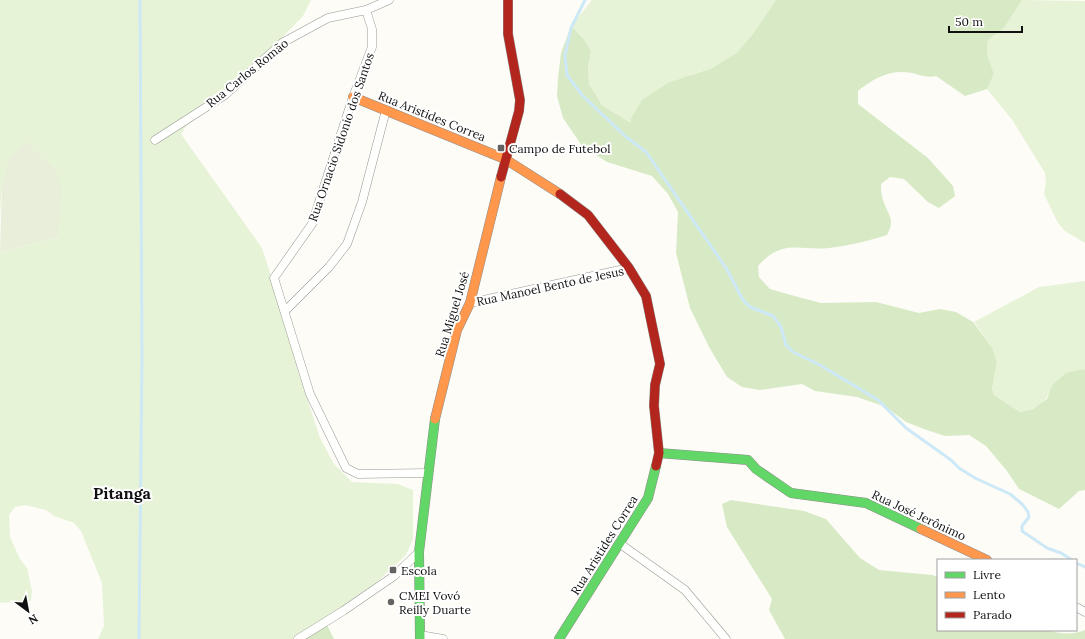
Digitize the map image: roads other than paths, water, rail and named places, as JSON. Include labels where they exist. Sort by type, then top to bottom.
[{"type":"street","name":"Rua Carlos Romão","points":[[155,140],[224,95],[282,43],[328,18],[366,10],[389,0]]},
{"type":"street","name":"Rua Miguel José","points":[[420,637],[419,552],[433,426],[457,330],[470,303],[505,158],[519,112],[520,100],[507,20],[506,6],[508,0]]},
{"type":"street","name":"Rua Ornacio Sidonio dos Santos","points":[[366,10],[372,29],[372,47],[312,224],[274,278],[310,394],[346,468],[358,474],[428,473]]},
{"type":"street","name":"Rua Aristides Correa","points":[[354,97],[505,158],[548,185],[588,215],[629,268],[646,296],[660,364],[655,385],[654,406],[659,453],[648,498],[559,639]]},
{"type":"street","points":[[285,311],[329,267],[347,244],[362,202],[386,110]]},
{"type":"street","name":"Rua Manoel Bento de Jesus","points":[[470,303],[629,268]]},
{"type":"street","name":"Rua José Jerônimo","points":[[659,453],[748,460],[756,469],[791,492],[866,502],[985,559]]},
{"type":"street","points":[[619,543],[685,590],[726,639]]},
{"type":"street","points":[[298,639],[343,611],[394,576],[419,552]]},
{"type":"street","points":[[420,637],[443,639]]},
{"type":"waterway","points":[[139,639],[142,357],[140,0]]},
{"type":"waterway","points":[[585,0],[571,28],[565,55],[567,75],[582,95],[625,136],[646,152],[726,268],[743,300],[750,307],[773,316],[781,327],[786,345],[793,352],[820,365],[878,400],[906,428],[951,460],[959,468],[975,478],[1010,494],[1023,505],[1028,512],[1029,517],[1022,526],[1022,531],[1047,548],[1061,553],[1070,559]]},
{"type":"waterway","points":[[1077,563],[1085,567]]},
{"type":"place","name":"Campo de Futebol","points":[[501,148]]},
{"type":"place","name":"Escola","points":[[393,570]]},
{"type":"place","name":"CMEI Vovó Reilly Duarte","points":[[391,602]]},
{"type":"district","name":"Pitanga","points":[[122,493]]}]
